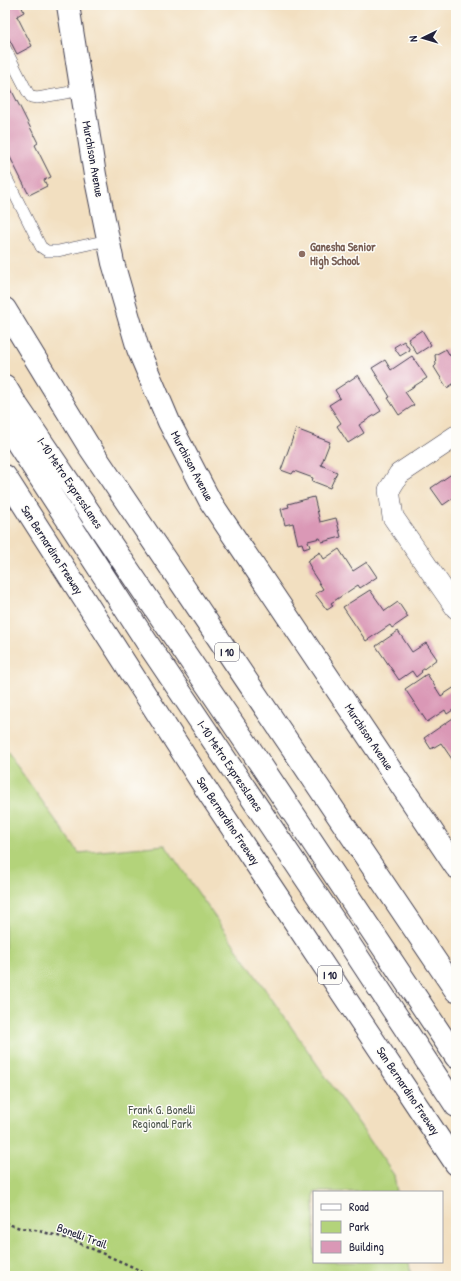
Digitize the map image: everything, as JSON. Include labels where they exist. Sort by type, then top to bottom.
[{"type":"main road","name":"Murchison Avenue","points":[[68,5],[95,175],[112,263],[138,349],[169,422],[210,501],[456,867]]},
{"type":"main road","name":"I 10","points":[[5,309],[88,445],[456,991]]},
{"type":"main road","name":"I-10 Metro ExpressLanes","points":[[5,386],[456,1057]]},
{"type":"main road","name":"I-10 Metro ExpressLanes","points":[[5,424],[142,635],[456,1106]]},
{"type":"main road","name":"San Bernardino Freeway","points":[[5,476],[204,786],[456,1164]]},
{"type":"street","points":[[456,436],[399,474],[389,490],[393,517],[456,608]]},
{"type":"lane","points":[[5,48],[26,91],[31,97],[37,98],[82,90]]},
{"type":"lane","points":[[5,174],[41,247],[47,251],[58,251],[108,240]]},
{"type":"path","name":"Bonelli Trail","points":[[5,1223],[20,1228],[35,1230],[70,1239],[122,1261],[149,1276]]},
{"type":"green space","name":"Frank G. Bonelli Regional Park","points":[[5,749],[79,853],[165,845],[394,1175],[397,1191],[313,1191],[313,1263],[409,1263],[411,1276],[5,1276]]},
{"type":"building","points":[[5,5],[21,5],[24,12],[17,16],[32,46],[17,54],[5,31]]},
{"type":"building","points":[[5,77],[38,143],[35,145],[51,177],[44,180],[47,186],[29,195],[10,157],[8,159],[5,153]]},
{"type":"building","points":[[422,330],[431,345],[417,354],[408,339]]},
{"type":"building","points":[[404,341],[410,350],[400,356],[394,347]]},
{"type":"building","points":[[446,349],[450,356],[456,352],[456,382],[447,388],[434,367],[436,365],[435,355]]},
{"type":"building","points":[[412,356],[427,378],[405,392],[414,405],[399,415],[372,368],[385,360],[391,370]]},
{"type":"building","points":[[358,375],[381,411],[359,425],[364,433],[348,443],[337,426],[341,423],[329,405],[340,398],[335,390]]},
{"type":"building","points":[[296,429],[330,442],[321,465],[337,472],[330,488],[312,481],[313,478],[294,471],[292,474],[281,470]]},
{"type":"building","points":[[456,471],[456,496],[443,505],[431,488]]},
{"type":"building","points":[[314,497],[320,522],[336,518],[341,537],[322,542],[320,538],[308,541],[310,547],[304,549],[302,543],[298,544],[293,523],[285,525],[281,509],[289,507],[288,504]]},
{"type":"building","points":[[339,549],[353,571],[367,562],[377,577],[360,588],[358,585],[331,603],[333,606],[327,610],[315,594],[323,589],[310,569],[311,568],[307,561],[320,552],[324,559]]},
{"type":"building","points":[[370,590],[385,611],[398,602],[408,617],[392,628],[390,625],[366,641],[343,607]]},
{"type":"building","points":[[398,631],[412,652],[426,643],[437,659],[421,671],[422,672],[416,677],[412,671],[399,680],[376,646]]},
{"type":"building","points":[[427,674],[441,696],[455,687],[456,688],[456,708],[447,714],[445,710],[427,722],[405,689]]},
{"type":"building","points":[[456,716],[456,765],[441,743],[431,749],[424,738]]},
{"type":"place","name":"Ganesha Senior High School","points":[[302,254]]}]
